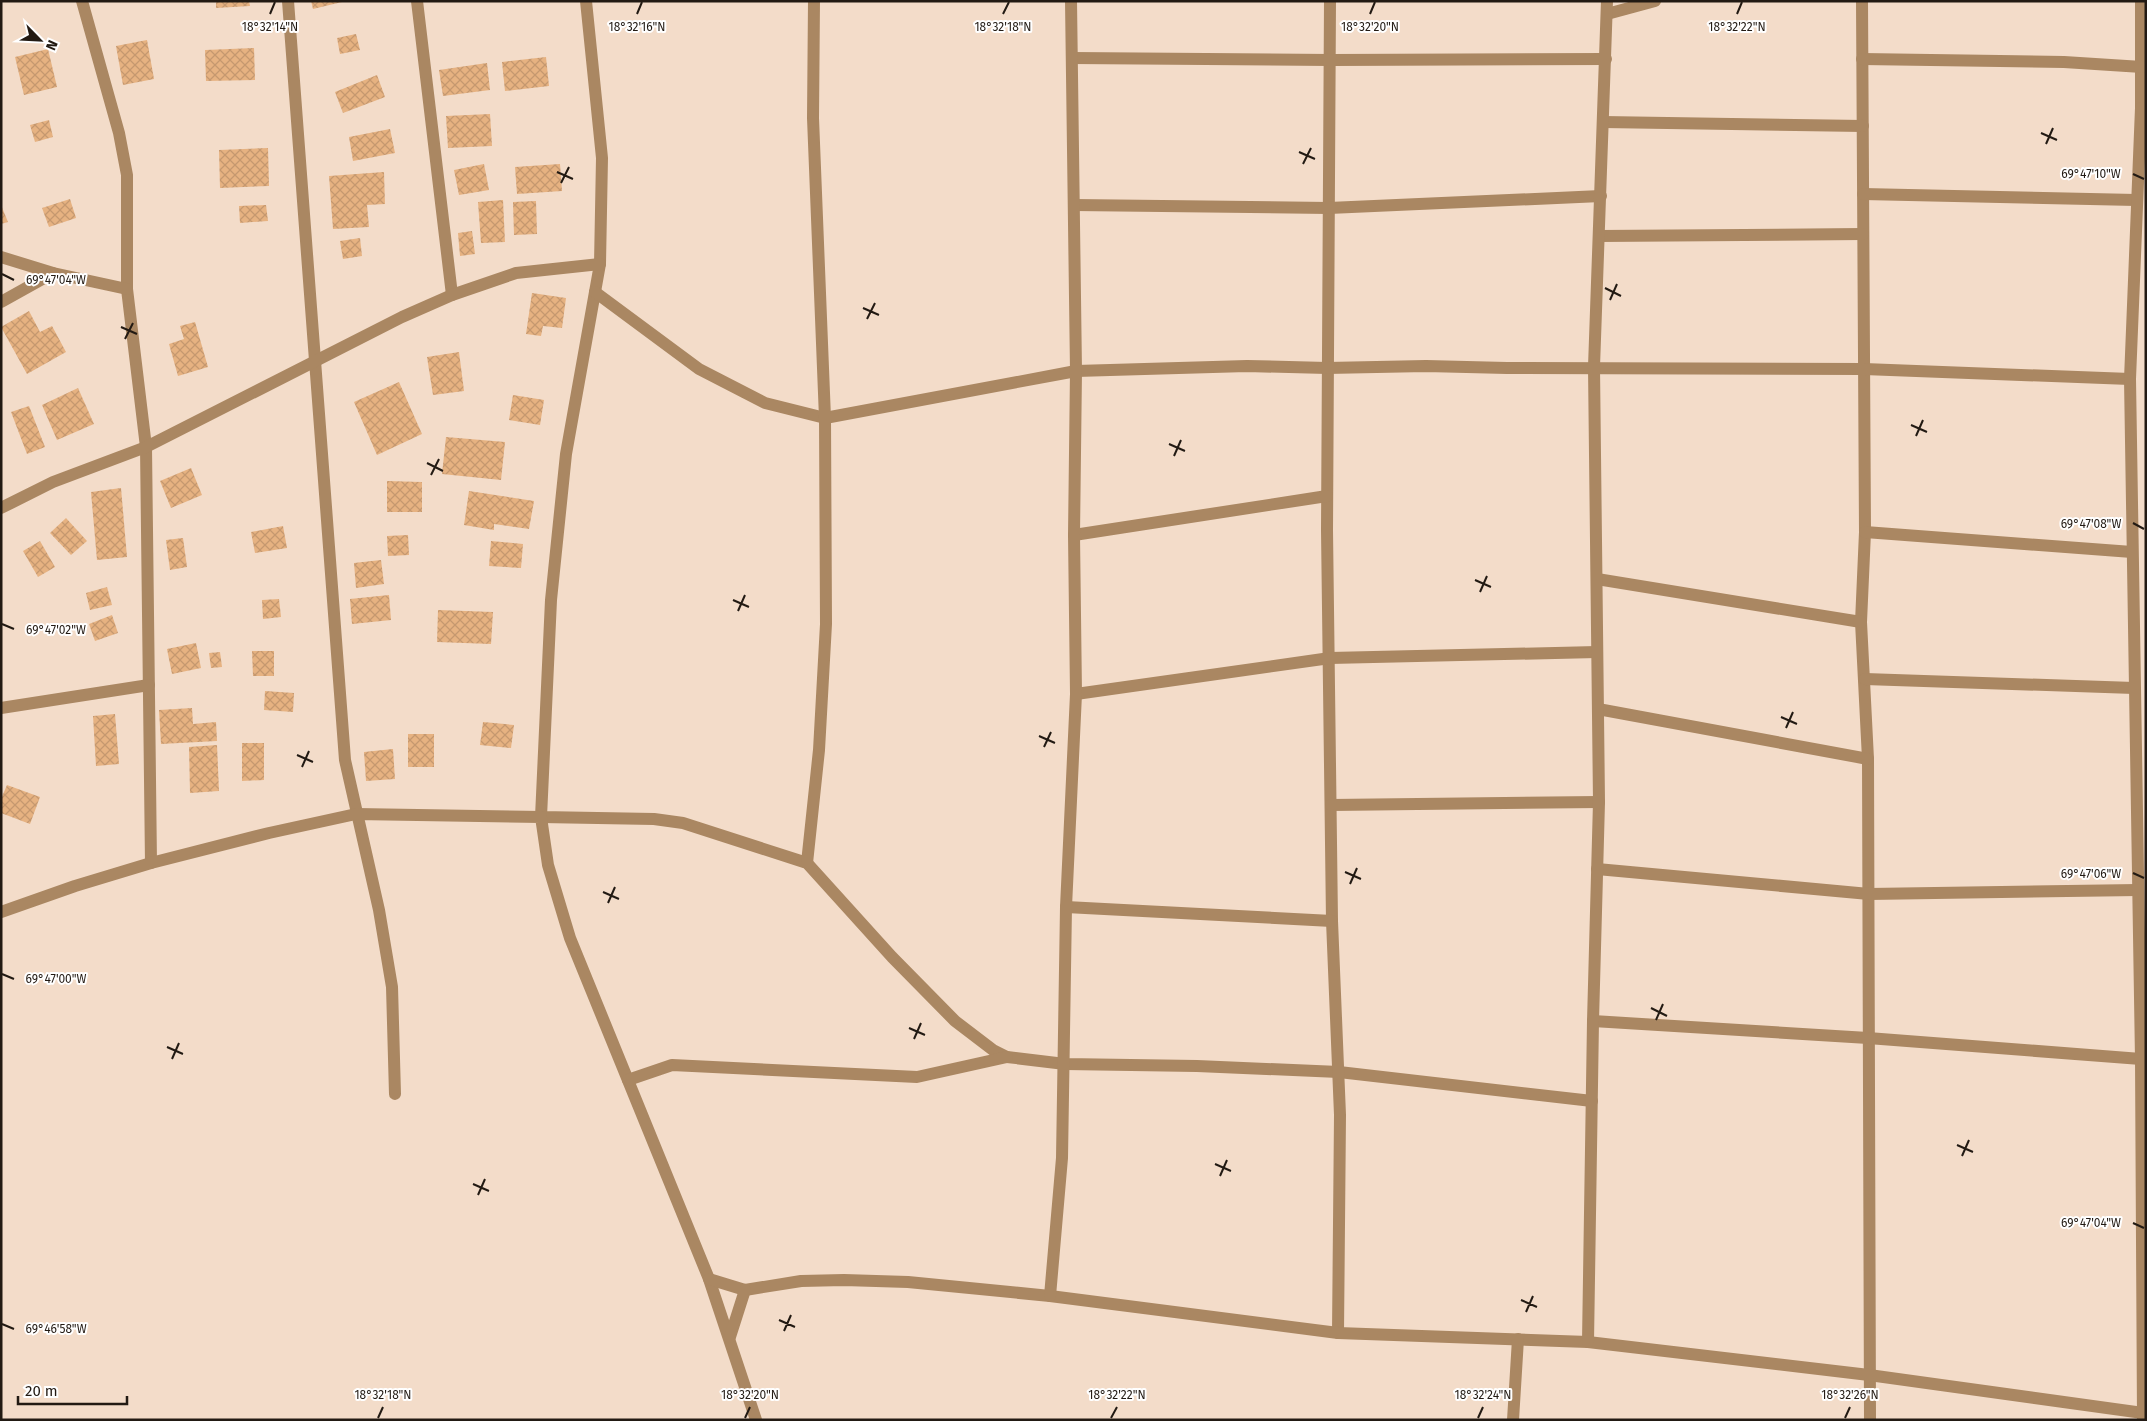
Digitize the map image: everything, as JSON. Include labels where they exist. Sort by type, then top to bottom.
[{"type":"street","points":[[82,1],[119,133],[127,175],[128,289],[146,447],[151,863]]},
{"type":"street","points":[[288,1],[345,760],[379,910],[392,987],[396,1094]]},
{"type":"street","points":[[417,1],[452,295]]},
{"type":"street","points":[[586,1],[602,158],[600,264],[564,474],[551,600],[541,817],[548,865],[570,938],[709,1279],[730,1337],[756,1420]]},
{"type":"street","points":[[807,863],[819,750],[826,624],[826,418],[813,118],[814,1]]},
{"type":"street","points":[[1050,1296],[1062,1158],[1065,1064],[1066,907],[1076,694],[1074,535],[1076,370],[1071,1]]},
{"type":"street","points":[[1330,1],[1327,496],[1332,921],[1340,1115],[1338,1333]]},
{"type":"street","points":[[1588,1342],[1593,1021],[1599,802],[1594,367],[1607,8],[1655,1]]},
{"type":"street","points":[[1862,1],[1865,532],[1861,622],[1868,759],[1870,1420]]},
{"type":"street","points":[[709,1279],[745,1290],[801,1281],[908,1282],[1050,1296],[1338,1333],[1588,1342],[1869,1375],[2143,1416],[2141,1059],[2130,379],[2136,200],[2144,108],[2141,1]]},
{"type":"street","points":[[1072,58],[1330,60],[1606,59]]},
{"type":"street","points":[[1862,59],[2064,62],[2142,68]]},
{"type":"street","points":[[1603,122],[1863,126]]},
{"type":"street","points":[[1863,194],[2136,200]]},
{"type":"street","points":[[1074,205],[1329,208],[1601,196]]},
{"type":"street","points":[[1600,236],[1864,234]]},
{"type":"street","points":[[1,257],[53,274],[128,289]]},
{"type":"street","points":[[1,508],[53,482],[146,447],[402,317],[452,295],[516,273],[600,264]]},
{"type":"street","points":[[1,302],[53,274]]},
{"type":"street","points":[[595,292],[699,369],[765,403],[826,418],[1076,370],[1247,366],[1328,368],[1426,366],[1864,369],[2130,379]]},
{"type":"street","points":[[2132,458],[2146,458]]},
{"type":"street","points":[[1074,535],[1327,496]]},
{"type":"street","points":[[1865,532],[2132,552]]},
{"type":"street","points":[[1596,579],[1861,622]]},
{"type":"street","points":[[1076,694],[1330,658],[1597,652]]},
{"type":"street","points":[[1865,679],[2134,688]]},
{"type":"street","points":[[1,708],[149,685]]},
{"type":"street","points":[[1598,708],[1868,759]]},
{"type":"street","points":[[1331,804],[1599,802]]},
{"type":"street","points":[[1,912],[75,886],[151,863],[356,814],[654,819],[683,822],[807,863],[892,957],[955,1021],[993,1050],[1007,1057]]},
{"type":"street","points":[[1598,869],[1869,894],[2138,890]]},
{"type":"street","points":[[1066,907],[1332,921]]},
{"type":"street","points":[[1593,1021],[1868,1038],[2141,1059]]},
{"type":"street","points":[[628,1080],[672,1065],[917,1077],[1007,1057],[1065,1064],[1198,1066],[1339,1072],[1592,1101]]},
{"type":"street","points":[[730,1337],[745,1290]]},
{"type":"street","points":[[1513,1420],[1518,1339]]},
{"type":"building","points":[[216,1],[249,1],[250,6],[216,8]]},
{"type":"building","points":[[311,1],[342,1],[342,2],[313,9]]},
{"type":"building","points":[[356,34],[360,50],[340,54],[337,38]]},
{"type":"building","points":[[147,40],[154,79],[123,85],[116,46]]},
{"type":"building","points":[[254,48],[255,80],[206,81],[205,50]]},
{"type":"building","points":[[48,49],[57,87],[24,95],[15,57]]},
{"type":"building","points":[[546,57],[549,86],[505,91],[502,62]]},
{"type":"building","points":[[487,63],[490,90],[443,96],[439,70]]},
{"type":"building","points":[[377,75],[385,97],[343,113],[335,92]]},
{"type":"building","points":[[490,114],[492,146],[448,148],[446,116]]},
{"type":"building","points":[[49,120],[53,137],[35,142],[30,125]]},
{"type":"building","points":[[390,129],[395,153],[353,161],[349,137]]},
{"type":"building","points":[[268,148],[269,186],[220,188],[219,150]]},
{"type":"building","points":[[484,164],[489,190],[459,195],[454,170]]},
{"type":"building","points":[[560,164],[562,191],[517,194],[515,167]]},
{"type":"building","points":[[384,172],[385,204],[367,205],[369,227],[333,229],[329,176]]},
{"type":"building","points":[[70,199],[76,218],[49,227],[42,208]]},
{"type":"building","points":[[503,200],[505,242],[481,243],[478,202]]},
{"type":"building","points":[[536,201],[537,234],[514,235],[513,202]]},
{"type":"building","points":[[1,205],[8,222],[1,224]]},
{"type":"building","points":[[266,205],[268,221],[240,223],[239,206]]},
{"type":"building","points":[[472,231],[475,254],[460,256],[458,233]]},
{"type":"building","points":[[360,238],[362,256],[343,259],[340,241]]},
{"type":"building","points":[[532,293],[566,298],[562,328],[543,326],[541,336],[526,334]]},
{"type":"building","points":[[29,311],[40,332],[52,326],[66,352],[27,374],[1,327]]},
{"type":"building","points":[[195,322],[208,367],[178,376],[169,344],[184,339],[180,326]]},
{"type":"building","points":[[459,352],[464,391],[433,395],[427,357]]},
{"type":"building","points":[[399,382],[422,434],[377,455],[354,402]]},
{"type":"building","points":[[78,388],[94,424],[57,440],[42,405]]},
{"type":"building","points":[[513,395],[544,400],[540,425],[509,420]]},
{"type":"building","points":[[29,406],[45,447],[27,454],[11,412]]},
{"type":"building","points":[[446,437],[505,442],[501,480],[442,474]]},
{"type":"building","points":[[191,468],[202,495],[171,508],[160,481]]},
{"type":"building","points":[[387,481],[422,482],[422,512],[387,512]]},
{"type":"building","points":[[121,488],[127,557],[97,560],[91,492]]},
{"type":"building","points":[[469,491],[534,501],[529,529],[494,524],[494,530],[464,525]]},
{"type":"building","points":[[66,518],[87,541],[71,555],[50,533]]},
{"type":"building","points":[[283,526],[287,548],[255,553],[251,532]]},
{"type":"building","points":[[408,535],[409,555],[388,556],[387,536]]},
{"type":"building","points":[[183,538],[187,567],[170,570],[166,540]]},
{"type":"building","points":[[40,541],[55,567],[38,577],[23,551]]},
{"type":"building","points":[[491,541],[523,544],[521,568],[489,566]]},
{"type":"building","points":[[381,560],[384,584],[356,588],[354,563]]},
{"type":"building","points":[[107,587],[112,605],[90,610],[86,593]]},
{"type":"building","points":[[389,595],[391,620],[352,624],[350,599]]},
{"type":"building","points":[[279,599],[281,617],[263,619],[262,600]]},
{"type":"building","points":[[438,610],[493,612],[491,644],[437,642]]},
{"type":"building","points":[[112,615],[118,633],[95,641],[89,624]]},
{"type":"building","points":[[196,643],[201,668],[172,674],[167,649]]},
{"type":"building","points":[[252,651],[274,651],[274,676],[253,676]]},
{"type":"building","points":[[220,652],[222,667],[211,668],[209,653]]},
{"type":"building","points":[[265,691],[294,693],[293,712],[264,710]]},
{"type":"building","points":[[192,708],[193,724],[216,722],[217,741],[161,744],[159,710]]},
{"type":"building","points":[[115,714],[119,764],[96,766],[93,716]]},
{"type":"building","points":[[483,722],[514,725],[511,748],[480,745]]},
{"type":"building","points":[[408,734],[434,734],[434,767],[408,767]]},
{"type":"building","points":[[242,743],[264,743],[264,780],[242,781]]},
{"type":"building","points":[[217,745],[219,791],[190,793],[189,747]]},
{"type":"building","points":[[393,749],[395,779],[366,781],[364,752]]},
{"type":"building","points":[[7,785],[40,797],[30,824],[1,813],[1,799]]}]
